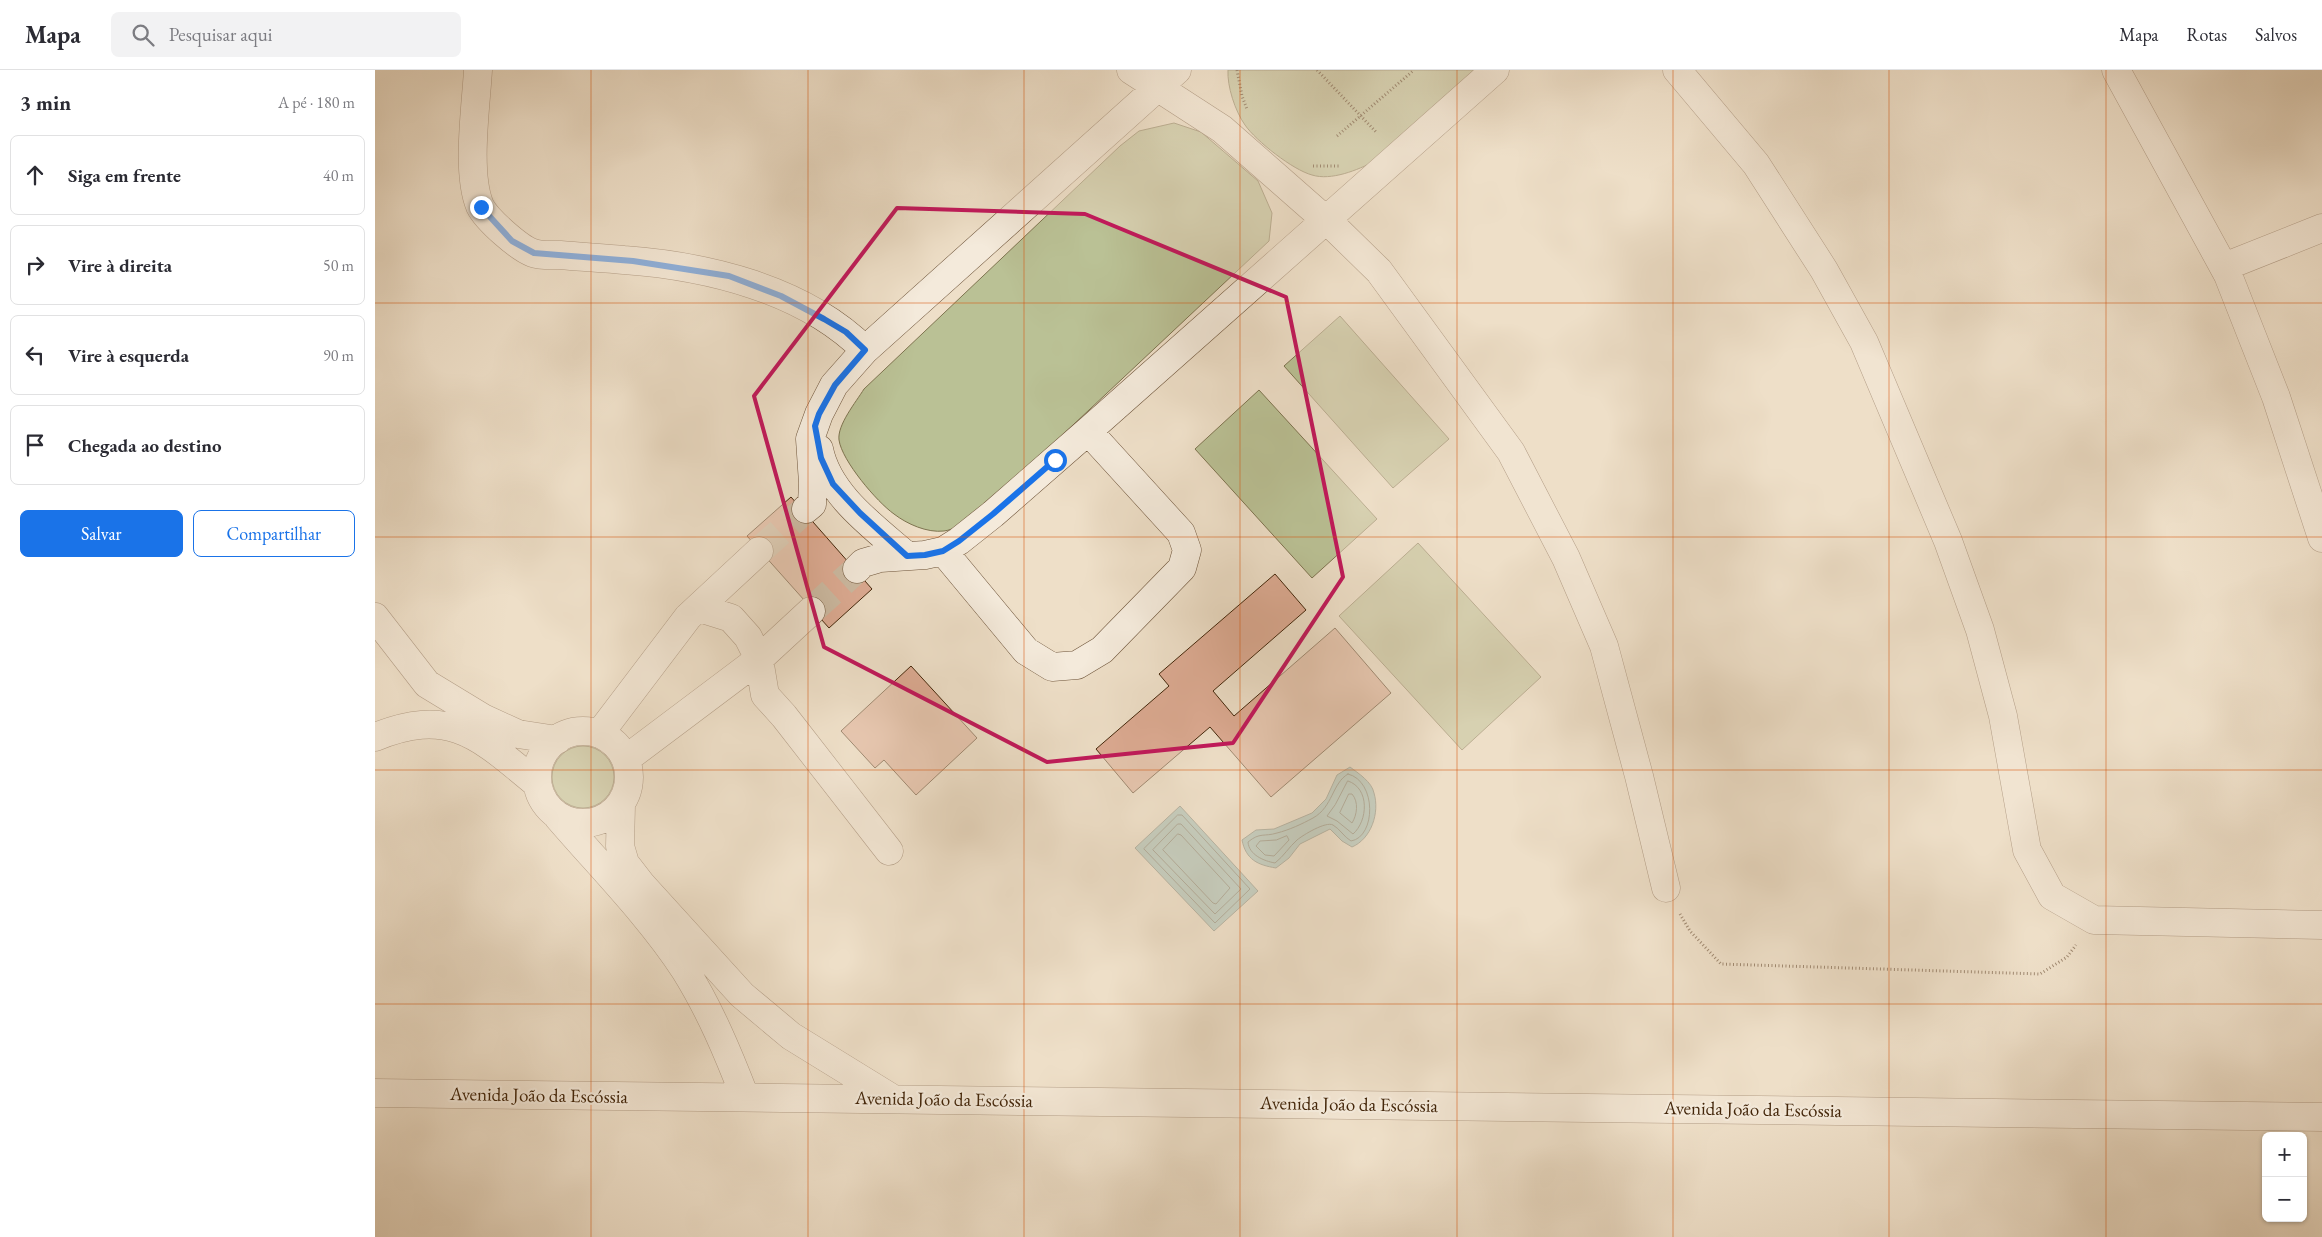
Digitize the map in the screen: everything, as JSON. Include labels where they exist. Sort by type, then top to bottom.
[{"type":"street","points":[[478,70],[473,171],[481,207],[512,241],[534,253],[633,261],[729,276],[781,296],[824,319],[846,332],[865,350]]},
{"type":"street","points":[[1131,70],[1167,79],[1379,271],[1511,452],[1566,558],[1604,646],[1639,776],[1666,888]]},
{"type":"street","points":[[857,568],[863,563],[880,558],[925,555],[943,551],[993,514],[1495,70]]},
{"type":"street","points":[[1677,70],[1756,164],[1824,270],[1864,342],[1949,541],[1980,630],[2003,716],[2027,850],[2052,896],[2094,920],[2322,925]]},
{"type":"street","points":[[2116,70],[2224,266],[2276,397],[2322,538]]},
{"type":"street","points":[[806,509],[812,504],[813,483],[810,439],[835,385],[865,350],[1167,79]]},
{"type":"street","points":[[2224,266],[2322,228]]},
{"type":"street","points":[[815,426],[821,458],[833,484],[860,513],[907,556]]},
{"type":"street","points":[[943,551],[1026,652],[1052,667],[1077,665],[1102,650],[1182,568],[1187,550],[1181,533],[1087,431]]},
{"type":"street","points":[[599,734],[665,646],[699,608],[759,551]]},
{"type":"street","points":[[699,608],[731,618],[748,637],[759,659],[765,695],[784,716],[889,851]]},
{"type":"street","points":[[626,759],[759,659],[811,611]]},
{"type":"street","points":[[375,617],[427,684],[483,718],[518,734],[557,740]]},
{"type":"street","points":[[375,737],[399,728],[445,725],[453,727],[470,732],[485,742],[536,783]]},
{"type":"street","points":[[559,817],[578,824],[597,822],[611,814],[621,805],[629,788],[630,771],[626,759],[617,745],[599,734],[577,730],[567,733],[548,746],[538,763],[536,783],[544,804],[559,817],[653,927],[685,971],[727,1048],[745,1097]]},
{"type":"street","points":[[621,805],[620,846],[625,863],[642,885],[742,995],[791,1036],[892,1098]]},
{"type":"street","name":"Avenida João da Escóssia","points":[[375,1092],[2322,1117]]},
{"type":"path","points":[[1237,70],[1242,96],[1249,112]]},
{"type":"path","points":[[1317,70],[1378,134]]},
{"type":"path","points":[[1337,136],[1414,70]]},
{"type":"path","points":[[1307,162],[1315,167],[1345,164]]},
{"type":"path","points":[[1666,888],[1690,931],[1721,964],[2040,974],[2067,957],[2094,920]]},
{"type":"highlighted area","points":[[897,208],[1085,214],[1286,297],[1343,577],[1233,743],[1047,762],[824,647],[754,396]]},
{"type":"green space","points":[[1228,70],[1475,70],[1375,161],[1353,171],[1327,177],[1312,175],[1295,167],[1275,154],[1250,132],[1235,106],[1230,91]]},
{"type":"green space","points":[[1174,123],[1201,132],[1258,181],[1272,213],[1269,241],[975,517],[944,531],[931,531],[917,527],[899,518],[861,480],[846,459],[839,440],[839,434],[844,421],[864,389],[1120,146],[1139,131]]},
{"type":"green space","points":[[1340,316],[1449,439],[1393,488],[1284,366]]},
{"type":"green space","points":[[1259,390],[1377,519],[1312,578],[1195,449]]},
{"type":"green space","points":[[1418,543],[1541,677],[1462,750],[1339,616]]},
{"type":"green space","points":[[583,746],[600,751],[605,755],[609,760],[614,777],[609,794],[605,799],[600,803],[583,808],[566,803],[561,799],[557,794],[552,777],[557,760],[561,755],[566,751]]},
{"type":"water","points":[[1350,767],[1371,785],[1376,801],[1375,817],[1369,832],[1359,843],[1352,847],[1342,841],[1330,829],[1300,844],[1289,858],[1276,868],[1258,863],[1250,857],[1242,840],[1256,830],[1274,829],[1312,813],[1326,799],[1337,775]]},
{"type":"water","points":[[1180,806],[1258,891],[1214,931],[1135,848]]},
{"type":"building","points":[[791,497],[872,589],[829,628],[747,536]]},
{"type":"building","points":[[1275,574],[1306,610],[1213,691],[1234,716],[1335,628],[1391,693],[1271,797],[1210,727],[1133,793],[1096,749],[1169,686],[1159,674]]},
{"type":"building","points":[[911,666],[977,738],[916,795],[884,760],[875,768],[841,731]]},
{"type":"tunnel","points":[[759,551],[806,509]]},
{"type":"tunnel","points":[[811,611],[857,569]]},
{"type":"route","points":[[481,207],[512,241],[534,253],[633,261],[729,276],[781,296],[846,332],[865,350],[835,385],[819,414],[815,426],[821,458],[833,484],[860,513],[907,556],[943,551],[959,541],[1055,460]]}]
